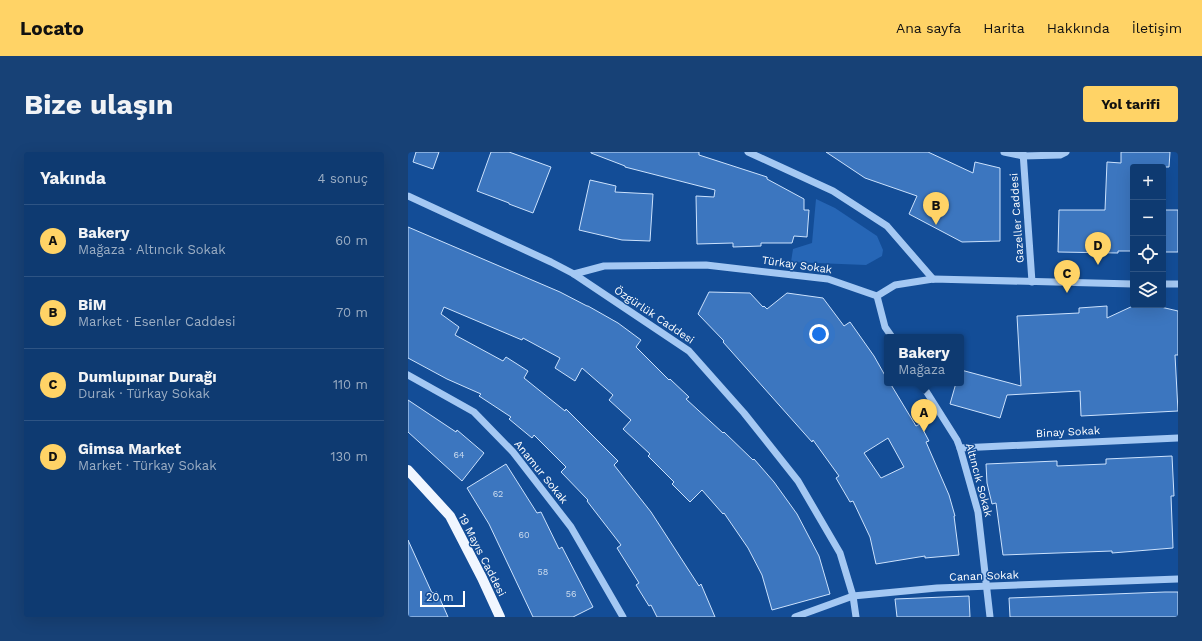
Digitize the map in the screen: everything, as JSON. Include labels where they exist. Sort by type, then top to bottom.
[{"type":"main road","name":"19 Mayıs Caddesi","points":[[408,470],[450,516],[500,617]]},
{"type":"street","points":[[748,152],[833,191],[887,226],[933,279]]},
{"type":"street","points":[[1004,152],[1060,155],[1066,152]]},
{"type":"street","name":"Gazeller Caddesi","points":[[1023,154],[1032,282]]},
{"type":"street","name":"Özgürlük Caddesi","points":[[408,196],[574,274],[689,351],[744,413],[798,481],[840,553],[853,596],[856,617]]},
{"type":"street","name":"Türkay Sokak","points":[[574,274],[604,266],[706,265],[828,279],[877,296]]},
{"type":"street","points":[[890,334],[885,327],[877,296],[895,286],[933,279],[1130,284]]},
{"type":"street","points":[[1166,284],[1178,284]]},
{"type":"street","name":"Anamur Sokak","points":[[408,375],[474,412],[513,452],[571,527],[623,617]]},
{"type":"street","name":"Altıncık Sokak","points":[[923,386],[957,440],[960,448],[978,512],[990,617]]},
{"type":"street","name":"Binay Sokak","points":[[960,448],[1178,438]]},
{"type":"street","name":"Canan Sokak","points":[[795,617],[853,596],[937,588],[1178,579]]},
{"type":"shaded area","points":[[816,199],[835,208],[877,236],[883,250],[882,256],[866,265],[791,262],[793,249],[812,243]]},
{"type":"building","points":[[416,152],[439,152],[433,169],[413,162]]},
{"type":"building","points":[[491,152],[509,152],[551,167],[533,213],[477,191]]},
{"type":"building","points":[[591,152],[699,152],[699,155],[767,177],[767,179],[804,199],[804,210],[809,210],[807,237],[794,236],[792,243],[761,243],[761,246],[733,247],[733,243],[697,244],[696,196],[714,197],[715,190],[625,167]]},
{"type":"building","points":[[826,152],[928,152],[973,173],[975,162],[1000,168],[1000,241],[962,242],[909,214],[917,196],[865,178]]},
{"type":"building","points":[[1121,152],[1170,152],[1169,167],[1166,167],[1166,164],[1130,164],[1130,251],[1118,251],[1118,253],[1058,252],[1059,210],[1105,210],[1107,162],[1121,163]]},
{"type":"building","points":[[590,180],[616,186],[615,192],[653,194],[650,241],[622,240],[579,230]]},
{"type":"building","points":[[1166,210],[1178,210],[1178,252],[1166,252]]},
{"type":"building","points":[[408,227],[560,292],[618,323],[641,340],[636,347],[669,380],[670,379],[689,397],[686,399],[753,460],[754,459],[774,482],[797,514],[819,556],[830,594],[772,610],[762,575],[748,548],[724,513],[723,514],[702,490],[690,502],[672,484],[674,482],[648,456],[650,454],[623,429],[631,420],[609,400],[613,395],[582,368],[575,381],[555,368],[560,358],[523,338],[522,340],[444,307],[441,314],[459,327],[455,335],[503,361],[506,357],[528,371],[524,378],[565,411],[566,409],[618,461],[614,465],[651,512],[699,586],[701,584],[715,617],[657,617],[651,605],[649,606],[636,585],[639,583],[617,548],[621,545],[587,501],[588,500],[561,472],[566,467],[534,435],[532,438],[509,419],[511,417],[479,396],[481,394],[447,379],[408,358]]},
{"type":"building","points":[[709,292],[750,293],[763,307],[764,306],[767,309],[787,293],[823,298],[844,326],[850,322],[874,356],[884,374],[884,386],[892,386],[916,426],[920,424],[929,441],[926,442],[949,495],[955,516],[959,555],[925,558],[925,556],[876,564],[870,537],[853,501],[850,502],[836,478],[839,476],[813,440],[812,442],[723,342],[724,341],[698,314]],"holes":[[[888,438],[904,467],[881,478],[864,453]]]},
{"type":"building","points":[[1107,306],[1107,318],[1130,307],[1165,308],[1178,311],[1178,355],[1175,355],[1178,411],[1081,416],[1080,391],[1007,395],[1000,418],[950,404],[955,386],[964,386],[964,371],[1021,386],[1017,316],[1079,313],[1079,308]]},
{"type":"building","points":[[408,400],[456,432],[457,430],[484,453],[462,481],[408,432]]},
{"type":"building","points":[[1172,456],[1174,496],[1171,496],[1173,548],[1112,553],[1112,551],[1003,555],[996,503],[992,504],[987,483],[986,464],[1057,461],[1057,466],[1106,464],[1106,459]]},
{"type":"building","points":[[506,464],[537,513],[541,512],[559,549],[562,547],[593,607],[573,617],[533,617],[489,524],[467,488]]},
{"type":"building","points":[[408,540],[432,593],[437,592],[448,617],[408,617]]},
{"type":"building","points":[[1178,592],[1178,617],[1010,617],[1009,598]]},
{"type":"building","points":[[969,596],[970,617],[897,617],[895,599]]},
{"type":"place","name":"BiM","points":[[936,225]]},
{"type":"place","name":"Gimsa Market","points":[[1098,265]]},
{"type":"place","name":"Dumlupınar Durağı","points":[[1067,293]]},
{"type":"place","name":"Bakery","points":[[924,432]]}]
